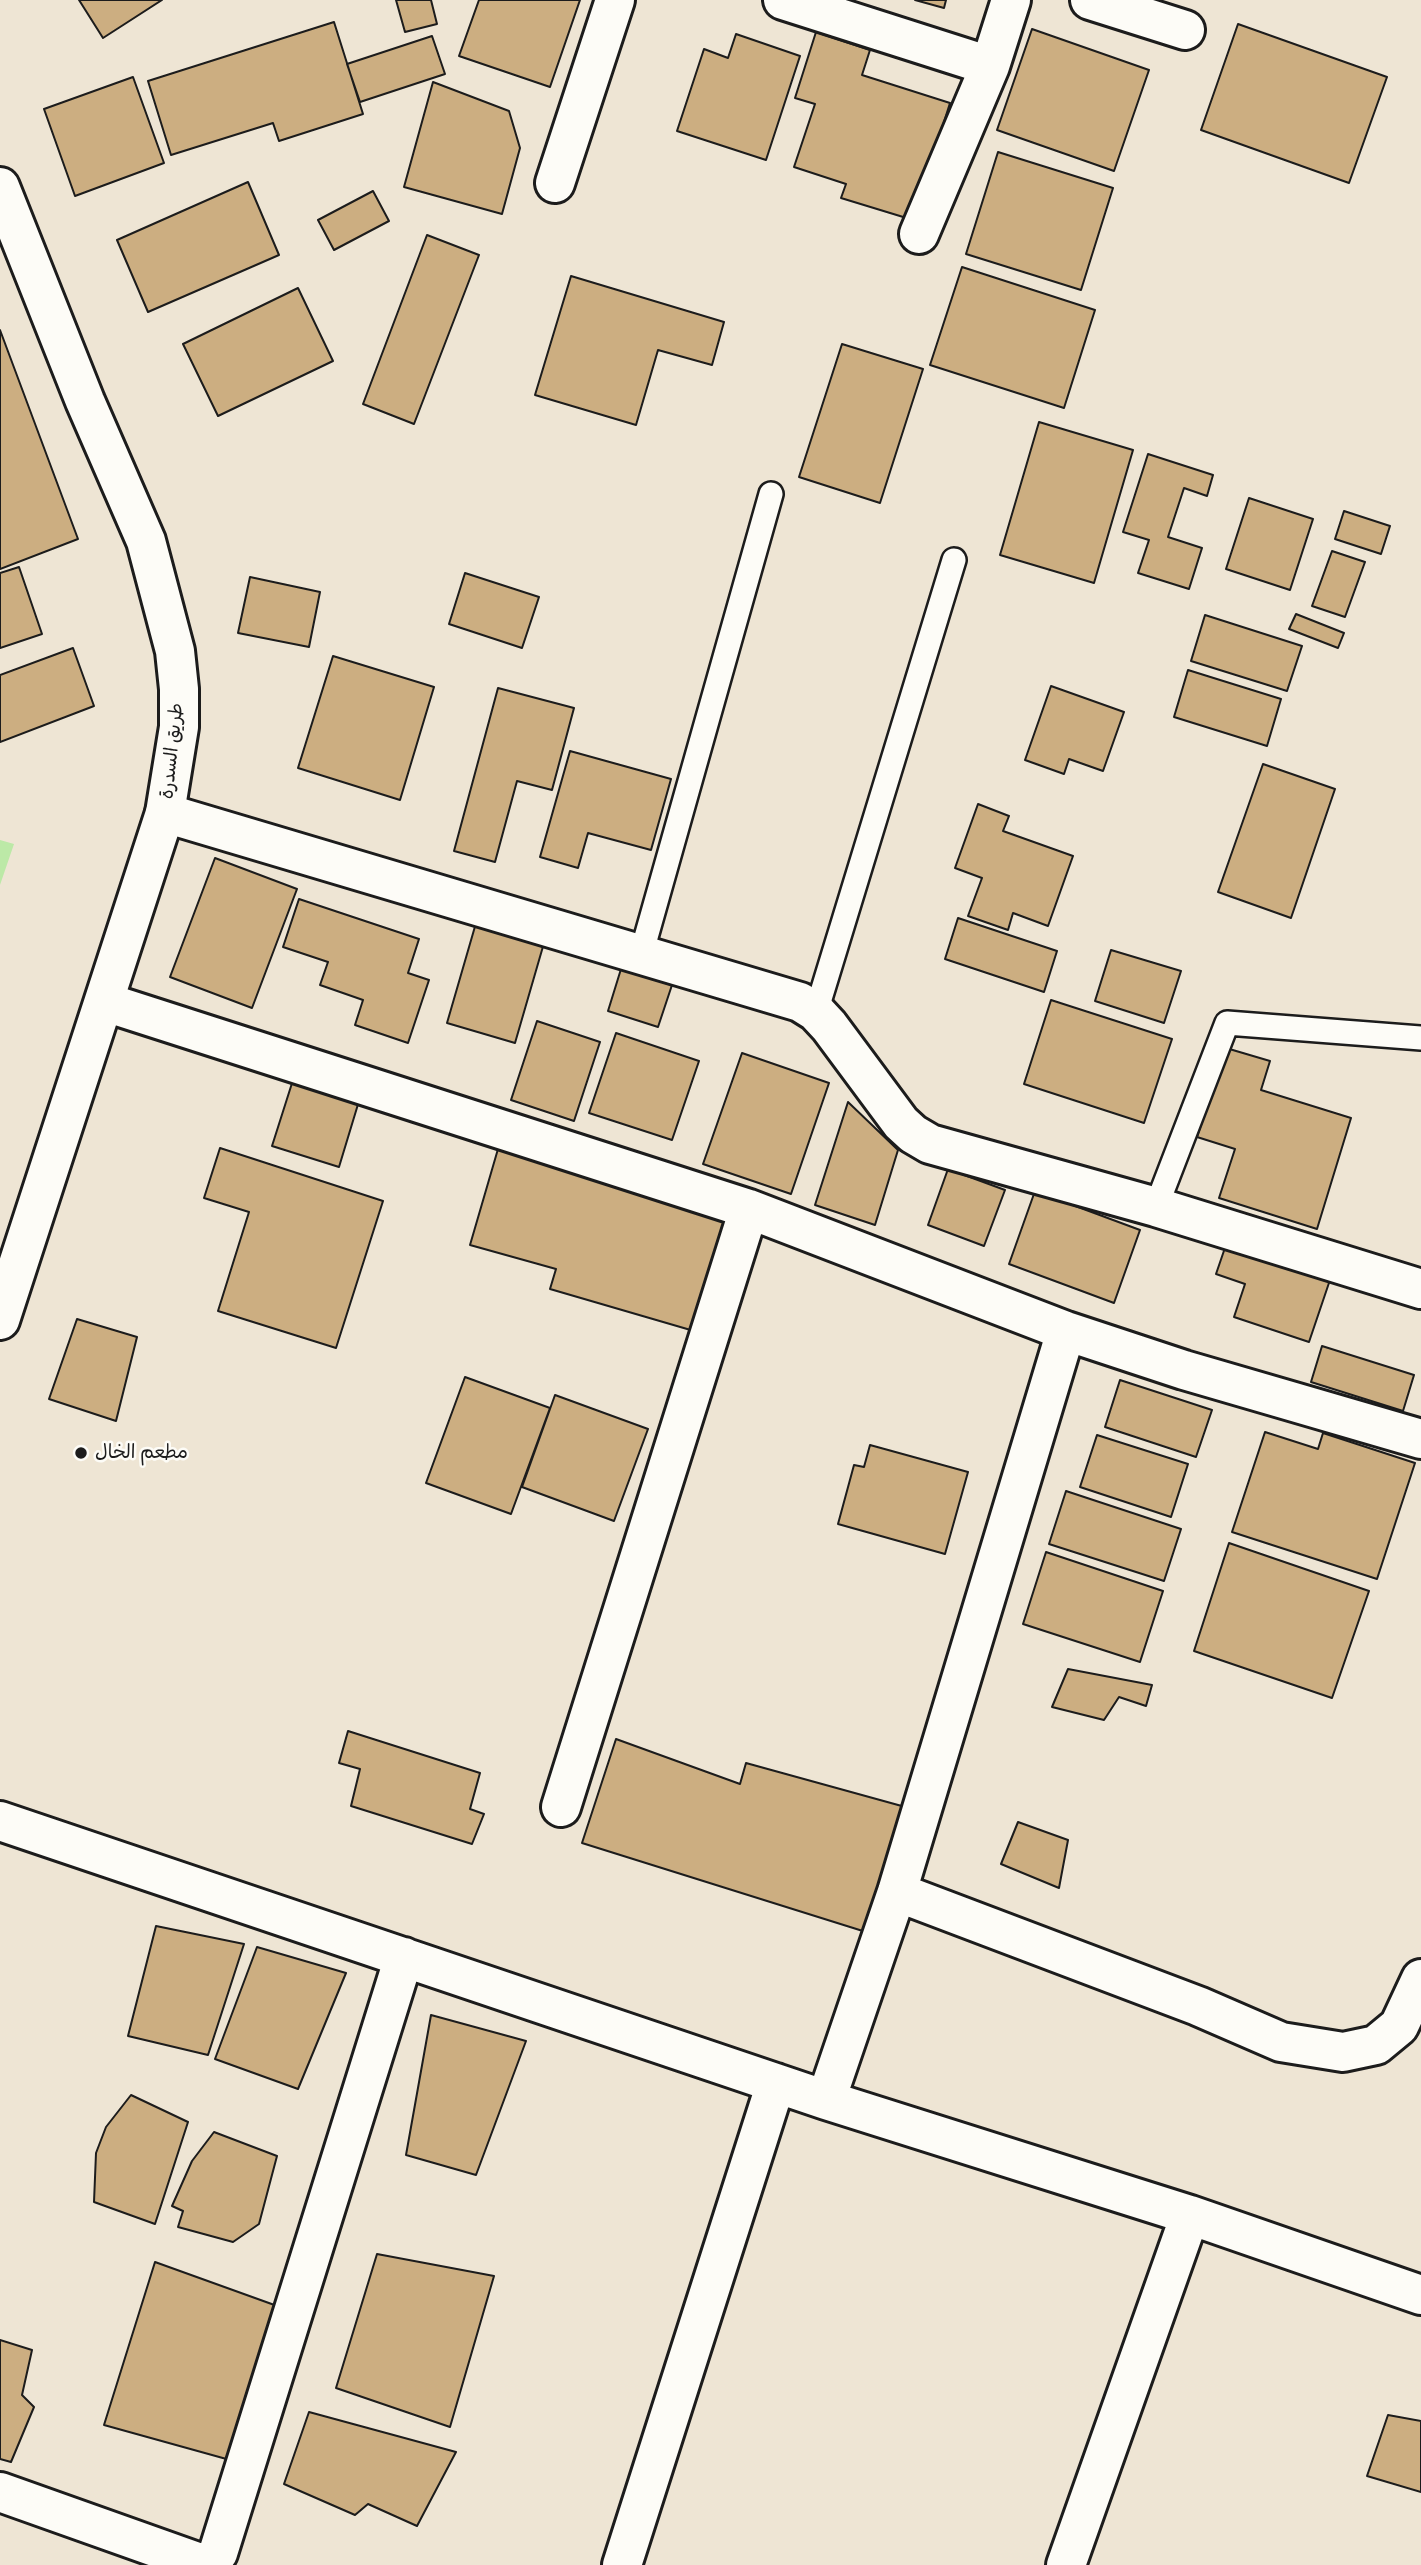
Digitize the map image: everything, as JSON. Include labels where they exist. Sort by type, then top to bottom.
[{"type":"street","points":[[555,183],[615,0]]},
{"type":"street","points":[[783,0],[990,66]]},
{"type":"street","points":[[919,234],[990,66],[1011,0]]},
{"type":"street","points":[[1090,0],[1185,30]]},
{"type":"street","name":"طريق السدرة","points":[[0,187],[85,401],[146,541],[175,651],[179,689],[179,727],[165,813],[106,1002],[0,1320]]},
{"type":"street","points":[[165,813],[800,1002],[816,1012],[901,1123],[930,1144],[1156,1207],[1421,1289]]},
{"type":"street","points":[[106,1002],[749,1209],[1066,1331],[1184,1370],[1421,1439]]},
{"type":"street","points":[[562,1807],[749,1209]]},
{"type":"street","points":[[825,2100],[897,1892],[1066,1331]]},
{"type":"street","points":[[0,1821],[825,2100],[1190,2214],[1421,2295]]},
{"type":"street","points":[[897,1892],[1198,2006],[1281,2042],[1343,2052],[1376,2045],[1399,2026],[1421,1979]]},
{"type":"street","points":[[0,2492],[197,2561],[209,2562],[218,2553],[404,1957]]},
{"type":"street","points":[[622,2565],[776,2083]]},
{"type":"street","points":[[1066,2565],[1190,2214]]},
{"type":"lane","points":[[641,955],[771,494]]},
{"type":"lane","points":[[816,1012],[954,559]]},
{"type":"lane","points":[[1156,1207],[1227,1023],[1421,1038]]},
{"type":"green space","points":[[0,840],[14,844],[0,885]]},
{"type":"building","points":[[79,0],[162,0],[103,38]]},
{"type":"building","points":[[396,0],[431,0],[437,24],[405,32]]},
{"type":"building","points":[[479,0],[580,0],[550,87],[459,56]]},
{"type":"building","points":[[915,0],[946,0],[944,8]]},
{"type":"building","points":[[334,22],[363,114],[279,141],[273,123],[171,155],[148,81]]},
{"type":"building","points":[[1238,24],[1387,77],[1349,183],[1201,130]]},
{"type":"building","points":[[1032,29],[1149,70],[1114,171],[997,130]]},
{"type":"building","points":[[816,32],[870,50],[862,75],[950,103],[913,220],[841,198],[846,184],[794,167],[815,104],[795,98]]},
{"type":"building","points":[[736,34],[800,56],[766,160],[677,131],[704,49],[728,58]]},
{"type":"building","points":[[432,36],[445,74],[360,102],[347,64]]},
{"type":"building","points":[[133,77],[164,163],[75,196],[44,109]]},
{"type":"building","points":[[433,82],[509,111],[520,148],[502,214],[404,187]]},
{"type":"building","points":[[998,152],[1113,188],[1081,290],[966,254]]},
{"type":"building","points":[[248,182],[279,255],[148,312],[117,240]]},
{"type":"building","points":[[373,191],[389,221],[334,250],[318,220]]},
{"type":"building","points":[[427,235],[479,255],[414,424],[363,404]]},
{"type":"building","points":[[962,267],[1095,310],[1064,408],[930,365]]},
{"type":"building","points":[[571,276],[724,322],[712,365],[658,350],[636,425],[535,395]]},
{"type":"building","points":[[298,288],[333,361],[218,416],[183,344]]},
{"type":"building","points":[[0,330],[78,539],[0,569]]},
{"type":"building","points":[[842,344],[923,369],[880,503],[799,477]]},
{"type":"building","points":[[1039,422],[1133,450],[1094,583],[1000,555]]},
{"type":"building","points":[[1148,454],[1213,475],[1207,496],[1184,488],[1168,537],[1202,548],[1189,589],[1138,573],[1149,540],[1123,532]]},
{"type":"building","points":[[1249,498],[1313,519],[1290,590],[1226,569]]},
{"type":"building","points":[[1344,511],[1390,526],[1381,554],[1335,539]]},
{"type":"building","points":[[1332,551],[1365,562],[1345,617],[1312,606]]},
{"type":"building","points":[[19,567],[42,634],[0,648],[0,573]]},
{"type":"building","points":[[465,573],[539,597],[522,648],[449,624]]},
{"type":"building","points":[[250,577],[320,592],[309,647],[238,633]]},
{"type":"building","points":[[1296,614],[1344,633],[1338,648],[1289,629]]},
{"type":"building","points":[[1205,615],[1302,646],[1287,691],[1191,661]]},
{"type":"building","points":[[73,648],[94,706],[0,742],[0,675]]},
{"type":"building","points":[[333,656],[434,687],[400,800],[298,768]]},
{"type":"building","points":[[1188,670],[1281,699],[1267,746],[1174,717]]},
{"type":"building","points":[[1051,686],[1124,712],[1103,771],[1069,759],[1064,774],[1025,760]]},
{"type":"building","points":[[498,688],[574,708],[552,790],[517,781],[495,862],[454,851]]},
{"type":"building","points":[[570,751],[671,779],[651,850],[588,833],[578,868],[540,857]]},
{"type":"building","points":[[1263,764],[1335,789],[1291,918],[1218,892]]},
{"type":"building","points":[[978,804],[1009,816],[1003,831],[1073,856],[1048,926],[1013,913],[1008,930],[968,916],[982,878],[955,868]]},
{"type":"building","points":[[215,858],[297,889],[252,1008],[170,977]]},
{"type":"building","points":[[299,899],[419,939],[408,973],[429,980],[408,1043],[355,1025],[363,1000],[320,985],[328,962],[283,947]]},
{"type":"building","points":[[958,918],[1057,951],[1044,992],[945,959]]},
{"type":"building","points":[[476,923],[544,943],[515,1043],[447,1023]]},
{"type":"building","points":[[1111,950],[1181,971],[1164,1023],[1095,1001]]},
{"type":"building","points":[[621,969],[672,985],[658,1027],[608,1011]]},
{"type":"building","points":[[1051,1000],[1172,1039],[1144,1123],[1024,1084]]},
{"type":"building","points":[[537,1021],[600,1042],[574,1121],[511,1100]]},
{"type":"building","points":[[616,1033],[699,1061],[672,1140],[589,1113]]},
{"type":"building","points":[[1226,1048],[1270,1061],[1261,1090],[1351,1118],[1317,1229],[1219,1198],[1235,1149],[1197,1137]]},
{"type":"building","points":[[742,1053],[829,1083],[791,1194],[703,1164]]},
{"type":"building","points":[[293,1080],[359,1101],[339,1167],[272,1146]]},
{"type":"building","points":[[848,1102],[898,1150],[875,1225],[815,1205]]},
{"type":"building","points":[[220,1148],[383,1201],[336,1348],[218,1311],[249,1212],[204,1198]]},
{"type":"building","points":[[498,1149],[727,1216],[694,1331],[550,1289],[556,1269],[470,1245]]},
{"type":"building","points":[[948,1169],[1005,1190],[984,1246],[928,1225]]},
{"type":"building","points":[[1035,1191],[1140,1230],[1114,1303],[1009,1264]]},
{"type":"building","points":[[1228,1239],[1332,1274],[1309,1342],[1234,1317],[1245,1284],[1216,1274]]},
{"type":"building","points":[[77,1319],[137,1337],[116,1421],[49,1399]]},
{"type":"building","points":[[1322,1346],[1414,1375],[1403,1411],[1311,1382]]},
{"type":"building","points":[[465,1377],[550,1408],[511,1514],[426,1483]]},
{"type":"building","points":[[1120,1380],[1212,1410],[1196,1457],[1105,1427]]},
{"type":"building","points":[[555,1395],[648,1429],[614,1521],[522,1487]]},
{"type":"building","points":[[1265,1432],[1318,1449],[1323,1433],[1415,1463],[1377,1579],[1232,1532]]},
{"type":"building","points":[[1097,1435],[1188,1464],[1171,1517],[1080,1487]]},
{"type":"building","points":[[870,1445],[968,1472],[945,1554],[838,1524],[854,1465],[864,1467]]},
{"type":"building","points":[[1066,1491],[1181,1529],[1164,1581],[1049,1544]]},
{"type":"building","points":[[1229,1543],[1369,1591],[1332,1698],[1194,1651]]},
{"type":"building","points":[[1046,1552],[1163,1591],[1140,1662],[1023,1624]]},
{"type":"building","points":[[1068,1669],[1152,1685],[1146,1706],[1119,1697],[1104,1720],[1052,1707]]},
{"type":"building","points":[[348,1731],[480,1773],[470,1809],[484,1814],[472,1844],[351,1806],[360,1769],[339,1763]]},
{"type":"building","points":[[616,1739],[740,1784],[746,1763],[909,1808],[866,1932],[582,1843]]},
{"type":"building","points":[[1018,1822],[1068,1840],[1059,1888],[1001,1864]]},
{"type":"building","points":[[156,1926],[244,1944],[208,2055],[128,2036]]},
{"type":"building","points":[[257,1947],[346,1973],[298,2089],[215,2059]]},
{"type":"building","points":[[431,2015],[526,2041],[476,2175],[406,2155]]},
{"type":"building","points":[[131,2095],[188,2122],[155,2224],[94,2202],[96,2153],[106,2127]]},
{"type":"building","points":[[214,2132],[277,2156],[259,2224],[233,2242],[178,2227],[183,2211],[172,2206],[192,2161]]},
{"type":"building","points":[[377,2254],[494,2276],[450,2427],[336,2388]]},
{"type":"building","points":[[155,2262],[280,2307],[230,2460],[104,2425]]},
{"type":"building","points":[[0,2340],[32,2350],[22,2395],[34,2407],[11,2462],[0,2459]]},
{"type":"building","points":[[309,2412],[456,2452],[417,2526],[368,2504],[355,2515],[284,2484]]},
{"type":"building","points":[[1388,2415],[1421,2421],[1421,2492],[1367,2476]]},
{"type":"place","name":"مطعم الخال","points":[[81,1453]]}]
